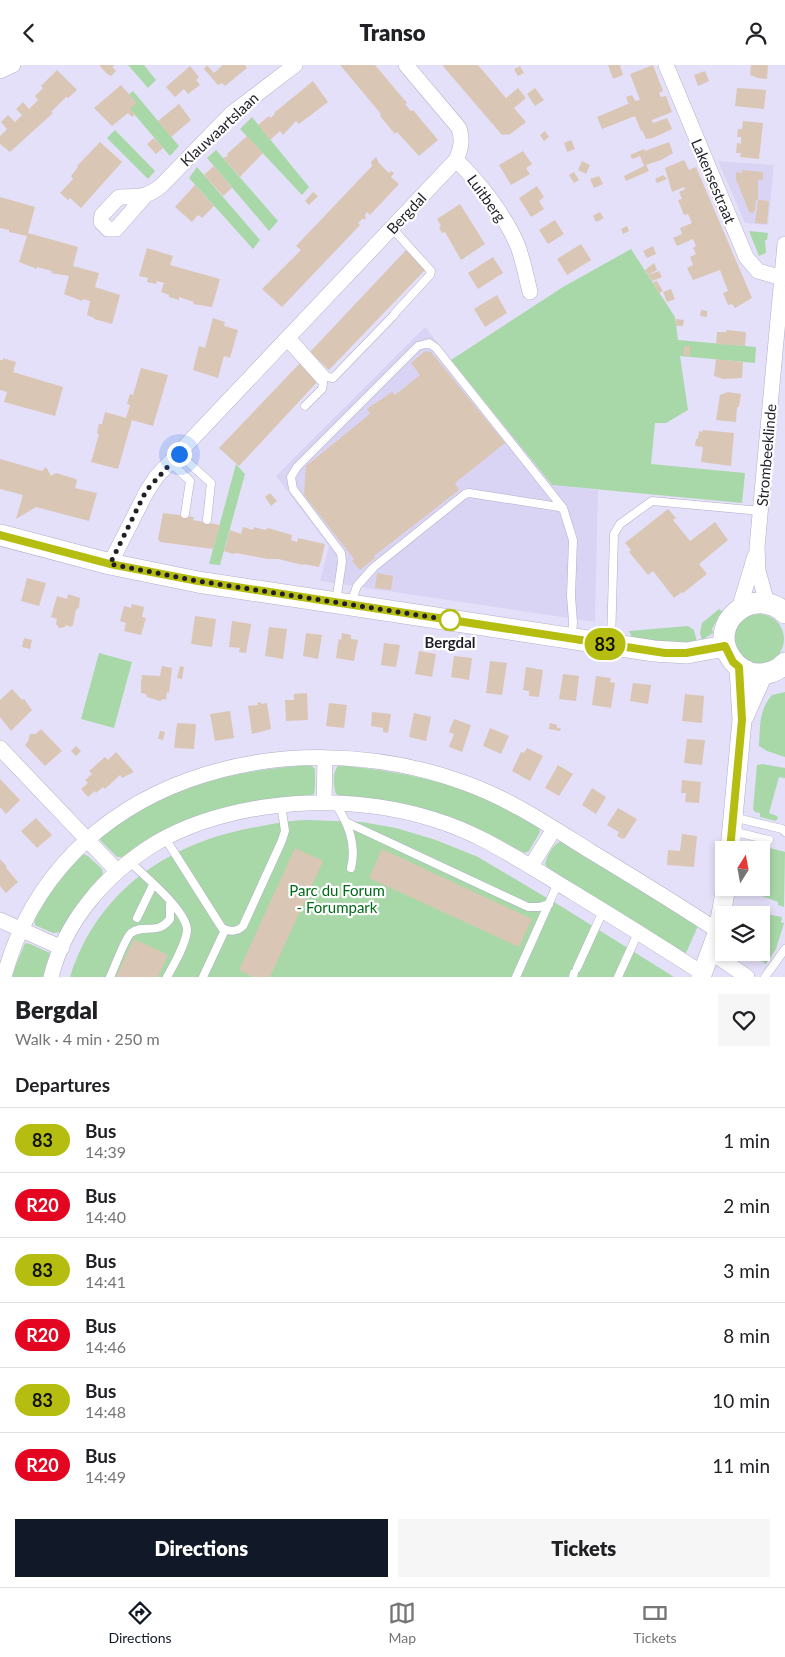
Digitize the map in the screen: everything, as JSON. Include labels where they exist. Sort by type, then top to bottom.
[{"type":"main road","points":[[0,535],[110,564],[198,581],[343,604],[672,653],[686,653],[725,646]]},
{"type":"main road","points":[[780,610],[757,603],[739,609],[728,622],[725,629],[725,646],[733,662],[747,671],[763,674],[784,665]]},
{"type":"street","points":[[0,71],[13,65]]},
{"type":"street","name":"Klauwaartslaan","points":[[145,196],[151,194],[160,186],[231,114],[295,65]]},
{"type":"street","name":"Luitberg","points":[[406,65],[459,128],[462,137],[456,160],[485,191],[513,237],[520,254],[530,292]]},
{"type":"street","name":"Lakensestraat","points":[[666,65],[746,257],[758,271],[782,279]]},
{"type":"street","name":"Bergdal","points":[[110,564],[146,491],[174,458],[456,160]]},
{"type":"street","name":"Strombeeklinde","points":[[780,610],[758,571],[757,547],[780,350],[785,244]]},
{"type":"street","name":"Strombeeklinde","points":[[739,609],[757,547]]},
{"type":"street","points":[[731,841],[742,720],[739,667]]},
{"type":"street","points":[[742,720],[763,674]]},
{"type":"street","points":[[0,749],[116,871]]},
{"type":"street","points":[[4,977],[20,930],[48,882],[86,840],[132,806],[149,796],[183,782],[221,770],[256,763],[300,758],[383,762],[423,770],[447,777],[501,799],[554,829],[715,929]]},
{"type":"street","points":[[325,758],[330,803]]},
{"type":"street","points":[[55,975],[62,948],[73,925],[88,902],[116,871],[129,861],[165,838],[188,827],[216,817],[281,805],[330,803],[388,809],[440,822],[483,839],[604,911],[702,975],[715,940]]},
{"type":"street","points":[[531,867],[554,829]]},
{"type":"street","points":[[0,920],[62,948]]},
{"type":"street","points":[[711,952],[747,977]]},
{"type":"lane","points":[[288,339],[327,377],[333,378],[394,314],[430,275],[431,271],[392,228]]},
{"type":"lane","points":[[288,339],[323,383],[322,389],[306,406]]},
{"type":"lane","points":[[343,604],[341,553],[293,489],[291,477],[297,467],[421,344],[429,343],[436,348],[564,511],[573,540],[572,639]]},
{"type":"lane","points":[[174,458],[190,481],[185,514]]},
{"type":"lane","points":[[174,458],[211,483],[207,520]]},
{"type":"lane","points":[[343,604],[374,567],[465,494],[469,493],[558,507],[564,511]]},
{"type":"lane","points":[[611,645],[614,533],[617,527],[652,501],[761,511]]},
{"type":"lane","points":[[330,803],[346,822],[353,846],[353,858],[350,869]]},
{"type":"lane","points":[[165,838],[222,928],[235,931],[243,926],[281,844],[285,831],[281,805]]},
{"type":"lane","points":[[732,824],[784,831],[785,821]]},
{"type":"lane","points":[[346,822],[528,907],[539,907],[549,903]]},
{"type":"lane","points":[[732,824],[769,840]]},
{"type":"lane","points":[[129,861],[184,917],[187,931],[167,977]]},
{"type":"lane","points":[[516,977],[558,883]]},
{"type":"lane","points":[[137,918],[153,885]]},
{"type":"lane","points":[[110,977],[129,935],[136,931],[162,927],[170,919],[170,901]]},
{"type":"lane","points":[[574,973],[604,911]]},
{"type":"lane","points":[[206,975],[225,930]]},
{"type":"lane","points":[[618,977],[638,933]]},
{"type":"lane","points":[[765,977],[785,949]]},
{"type":"shaded area","points":[[718,161],[774,165],[768,225],[745,223]]},
{"type":"shaded area","points":[[425,327],[552,485],[598,490],[595,622],[320,581],[329,546],[276,476]]},
{"type":"green space","points":[[128,65],[144,65],[156,80],[148,88]]},
{"type":"green space","points":[[133,91],[179,146],[170,156],[122,100]]},
{"type":"green space","points":[[252,117],[309,187],[302,195],[240,129]]},
{"type":"green space","points":[[115,130],[155,171],[148,179],[107,138]]},
{"type":"green space","points":[[216,150],[278,221],[269,231],[207,158]]},
{"type":"green space","points":[[197,167],[260,240],[253,249],[189,178]]},
{"type":"green space","points":[[749,231],[768,233],[767,240],[765,240],[766,253],[759,256]]},
{"type":"green space","points":[[631,249],[675,317],[678,340],[756,347],[755,363],[680,356],[688,410],[666,423],[655,423],[651,464],[745,473],[742,503],[552,485],[451,360],[563,287]]},
{"type":"green space","points":[[236,464],[245,474],[220,565],[209,564]]},
{"type":"green space","points":[[719,609],[722,611],[712,629],[713,633],[702,640],[700,633],[702,623]]},
{"type":"green space","points":[[759,614],[777,621],[784,639],[777,657],[759,664],[741,657],[734,639],[741,621]]},
{"type":"green space","points":[[688,626],[694,630],[697,642],[662,644],[632,638],[629,631]]},
{"type":"green space","points":[[99,653],[132,662],[114,728],[81,719]]},
{"type":"green space","points":[[785,692],[785,757],[759,746],[761,719],[765,706],[772,695]]},
{"type":"green space","points":[[762,764],[785,768],[785,778],[779,777],[769,813],[777,816],[776,821],[760,817],[760,813],[755,812],[753,809],[757,765]]},
{"type":"green space","points":[[311,765],[315,769],[314,794],[262,800],[145,842],[123,857],[117,857],[100,839],[127,817],[148,805],[193,786],[239,774]]},
{"type":"green space","points":[[339,765],[408,775],[458,788],[507,809],[539,827],[540,832],[529,851],[525,853],[475,828],[437,813],[383,800],[338,795],[335,791],[334,779],[335,771]]},
{"type":"green space","name":"Parc du Forum - Forumpark","points":[[307,820],[362,822],[396,828],[436,840],[478,857],[674,977],[70,977],[83,946],[99,918],[120,894],[143,873],[170,856],[198,843],[229,833],[279,823]]},
{"type":"green space","points":[[562,841],[698,926],[686,953],[675,949],[547,867],[545,864],[551,850]]},
{"type":"green space","points":[[770,848],[785,852],[784,907],[778,905],[778,902],[762,896],[770,896]]},
{"type":"green space","points":[[83,854],[88,856],[102,869],[103,874],[88,891],[61,932],[53,933],[35,925],[35,918],[46,898]]},
{"type":"green space","points":[[770,915],[782,917],[781,922],[784,923],[776,949],[770,958]]},
{"type":"green space","points":[[25,943],[50,953],[43,977],[11,977]]},
{"type":"building","points":[[99,65],[115,65],[112,67],[116,71],[111,76]]},
{"type":"building","points":[[207,65],[214,73],[223,65],[245,65],[247,68],[225,86],[222,83],[218,85],[204,69]]},
{"type":"building","points":[[340,65],[375,65],[407,103],[405,104],[411,111],[413,110],[438,140],[419,156],[397,132],[395,134],[380,116],[381,114]]},
{"type":"building","points":[[442,65],[478,65],[506,98],[518,88],[526,98],[514,108],[526,122],[509,135],[502,135]]},
{"type":"building","points":[[608,65],[620,65],[623,75],[613,79]]},
{"type":"building","points":[[653,65],[663,91],[659,93],[661,97],[666,96],[672,112],[652,120],[653,123],[667,118],[672,129],[653,138],[646,139],[635,116],[602,129],[597,117],[630,103],[628,103],[626,97],[632,95],[635,101],[640,100],[630,74]]},
{"type":"building","points":[[751,65],[768,65],[767,79],[750,75]]},
{"type":"building","points":[[190,66],[199,77],[196,80],[200,85],[188,94],[184,89],[175,97],[166,87]]},
{"type":"building","points":[[520,66],[524,73],[518,76],[514,69]]},
{"type":"building","points":[[57,70],[77,90],[68,98],[66,97],[51,112],[53,113],[10,152],[0,144],[0,136],[7,129],[1,122],[8,115],[15,122],[22,115],[16,109],[23,102],[29,109],[38,100],[35,96],[43,88],[41,86]]},
{"type":"building","points":[[705,71],[709,81],[698,86],[694,75]]},
{"type":"building","points":[[313,81],[328,102],[299,124],[296,121],[283,135],[280,131],[270,140],[258,125],[269,116],[270,118],[275,114]]},
{"type":"building","points":[[121,85],[137,103],[130,109],[135,114],[132,117],[128,113],[112,126],[94,108]]},
{"type":"building","points":[[535,88],[544,100],[535,106],[527,94]]},
{"type":"building","points":[[737,88],[766,90],[764,109],[735,106]]},
{"type":"building","points":[[179,104],[191,120],[171,137],[158,121]]},
{"type":"building","points":[[743,121],[763,123],[759,159],[740,157],[741,153],[736,153],[737,143],[741,144],[741,137],[737,137],[738,129],[742,129]]},
{"type":"building","points":[[545,131],[549,137],[544,141],[540,135]]},
{"type":"building","points":[[247,136],[263,153],[240,177],[223,158],[228,156],[227,154]]},
{"type":"building","points":[[154,138],[163,148],[156,154],[147,144]]},
{"type":"building","points":[[571,140],[575,149],[567,152],[564,143]]},
{"type":"building","points":[[100,142],[122,162],[81,208],[70,198],[68,200],[60,193],[73,179],[71,176],[77,166]]},
{"type":"building","points":[[669,142],[673,153],[661,160],[646,165],[649,171],[626,181],[624,176],[644,166],[640,156],[632,159],[630,155]]},
{"type":"building","points":[[523,151],[532,164],[526,168],[530,174],[511,185],[499,165]]},
{"type":"building","points":[[376,157],[389,173],[391,171],[394,173],[391,177],[399,184],[370,215],[367,212],[365,215],[366,219],[362,219],[358,223],[360,225],[282,307],[262,289],[301,250],[296,246],[372,166],[371,162]]},
{"type":"building","points":[[684,160],[689,170],[696,167],[752,298],[735,308],[732,304],[728,305],[723,293],[728,291],[720,270],[693,280],[687,268],[693,265],[690,257],[696,254],[693,248],[696,246],[693,239],[677,246],[673,238],[682,234],[680,228],[692,223],[688,214],[684,215],[678,200],[682,199],[679,192],[685,189],[684,187],[672,192],[665,168]]},
{"type":"building","points":[[582,161],[590,165],[586,174],[578,170]]},
{"type":"building","points":[[214,166],[232,188],[223,196],[204,175]]},
{"type":"building","points":[[742,170],[763,172],[763,180],[758,180],[758,200],[756,200],[753,213],[749,212],[736,179],[736,172],[742,173]]},
{"type":"building","points":[[574,172],[579,180],[574,183],[569,175]]},
{"type":"building","points":[[663,175],[667,179],[657,183],[655,179]]},
{"type":"building","points":[[599,176],[603,184],[594,188],[590,179]]},
{"type":"building","points":[[195,185],[214,206],[202,218],[198,215],[192,222],[175,207]]},
{"type":"building","points":[[537,186],[544,197],[539,201],[544,209],[531,217],[519,198]]},
{"type":"building","points":[[313,192],[318,196],[309,205],[305,201]]},
{"type":"building","points":[[0,197],[35,207],[28,233],[78,247],[73,266],[99,273],[95,287],[120,295],[112,324],[87,315],[90,301],[83,299],[82,301],[64,294],[69,276],[51,273],[52,271],[37,267],[37,269],[19,262],[27,236],[0,228]]},
{"type":"building","points":[[758,200],[769,201],[767,224],[755,223]]},
{"type":"building","points":[[460,204],[485,244],[461,260],[445,232],[442,233],[437,219]]},
{"type":"building","points":[[600,212],[604,218],[596,222],[593,216]]},
{"type":"building","points":[[555,220],[564,234],[548,244],[539,230]]},
{"type":"building","points":[[627,226],[629,231],[623,234],[621,229]]},
{"type":"building","points":[[581,244],[591,260],[567,275],[557,259]]},
{"type":"building","points":[[653,246],[656,254],[647,258],[643,251]]},
{"type":"building","points":[[147,248],[173,256],[170,265],[220,279],[212,307],[193,304],[194,302],[179,297],[179,300],[169,297],[169,295],[161,292],[164,283],[157,281],[156,284],[147,282],[148,278],[139,276]]},
{"type":"building","points":[[406,250],[426,269],[329,370],[310,352]]},
{"type":"building","points":[[493,257],[503,273],[478,289],[468,273]]},
{"type":"building","points":[[654,263],[657,270],[648,275],[645,270]]},
{"type":"building","points":[[659,271],[662,277],[652,281],[648,275]]},
{"type":"building","points":[[657,281],[663,291],[659,293],[653,282]]},
{"type":"building","points":[[671,289],[675,299],[667,302],[663,292]]},
{"type":"building","points":[[497,295],[507,313],[485,327],[474,309]]},
{"type":"building","points":[[701,310],[707,311],[707,317],[700,316]]},
{"type":"building","points":[[213,318],[225,322],[224,326],[238,330],[230,358],[224,356],[218,378],[193,370],[199,346],[205,348]]},
{"type":"building","points":[[676,319],[684,320],[683,326],[676,326]]},
{"type":"building","points":[[727,330],[746,332],[745,346],[716,344],[717,332],[726,332]]},
{"type":"building","points":[[684,346],[690,346],[690,356],[683,355]]},
{"type":"building","points":[[425,351],[431,352],[505,443],[455,483],[459,490],[374,556],[375,558],[360,570],[352,561],[354,559],[304,495],[306,466],[370,414],[367,409],[392,392],[395,395],[420,375],[411,363]]},
{"type":"building","points":[[3,358],[16,362],[13,372],[63,387],[55,416],[4,402],[7,392],[0,390],[0,360],[3,360]]},
{"type":"building","points":[[716,359],[743,362],[742,378],[723,379],[714,376]]},
{"type":"building","points":[[300,363],[319,380],[239,466],[219,448]]},
{"type":"building","points":[[141,368],[168,375],[153,426],[132,420],[118,469],[91,462],[99,434],[97,433],[99,424],[102,424],[105,412],[126,418],[130,405],[127,404],[130,394],[133,395]]},
{"type":"building","points":[[728,392],[741,394],[739,407],[737,407],[736,422],[716,420],[720,395]]},
{"type":"building","points":[[703,430],[734,433],[731,466],[701,462],[703,447],[695,446],[699,431],[702,432]]},
{"type":"building","points":[[0,459],[42,471],[46,467],[51,476],[56,473],[76,479],[75,488],[97,493],[89,521],[36,507],[16,519],[23,495],[0,489]]},
{"type":"building","points":[[270,493],[277,501],[271,506],[265,497]]},
{"type":"building","points":[[668,509],[676,518],[673,520],[690,541],[715,522],[728,540],[699,564],[707,574],[674,598],[653,571],[648,575],[629,552],[631,550],[625,543]]},
{"type":"building","points":[[163,513],[194,517],[193,520],[220,525],[213,549],[160,542],[158,539]]},
{"type":"building","points":[[243,527],[253,530],[254,527],[265,530],[268,528],[292,535],[291,540],[297,542],[298,538],[325,544],[319,567],[224,551],[230,530],[241,534]]},
{"type":"building","points":[[377,573],[393,576],[391,590],[375,588]]},
{"type":"building","points":[[27,578],[46,583],[39,606],[21,601]]},
{"type":"building","points":[[68,594],[80,598],[79,607],[76,610],[73,625],[71,627],[66,625],[59,628],[56,624],[57,619],[51,617],[57,596],[67,599]]},
{"type":"building","points":[[132,604],[144,607],[142,617],[146,618],[141,635],[124,631],[126,623],[120,621],[124,606],[131,608]]},
{"type":"building","points":[[195,616],[216,619],[212,647],[191,644]]},
{"type":"building","points":[[232,621],[251,624],[246,653],[239,652],[240,648],[229,647]]},
{"type":"building","points":[[269,627],[287,629],[283,659],[265,656]]},
{"type":"building","points":[[306,633],[322,635],[318,659],[303,656]]},
{"type":"building","points":[[342,633],[351,635],[351,639],[358,640],[354,661],[336,658],[338,643],[339,639],[341,640]]},
{"type":"building","points":[[24,638],[32,640],[30,649],[22,647]]},
{"type":"building","points":[[384,643],[400,645],[396,667],[381,665]]},
{"type":"building","points":[[419,651],[436,654],[432,677],[415,674]]},
{"type":"building","points":[[454,656],[472,658],[469,680],[451,677]]},
{"type":"building","points":[[490,661],[507,663],[502,695],[486,693]]},
{"type":"building","points":[[162,666],[172,668],[169,693],[167,692],[166,700],[160,701],[141,693],[141,683],[142,675],[160,676]]},
{"type":"building","points":[[180,666],[184,667],[182,679],[177,678]]},
{"type":"building","points":[[526,667],[543,670],[539,697],[529,696],[529,691],[523,690]]},
{"type":"building","points":[[563,674],[579,676],[576,701],[559,699]]},
{"type":"building","points":[[596,676],[611,678],[610,682],[615,683],[611,708],[592,705]]},
{"type":"building","points":[[633,683],[651,685],[648,704],[630,701]]},
{"type":"building","points":[[12,689],[22,700],[24,699],[32,710],[11,731],[0,717],[0,700]]},
{"type":"building","points":[[307,693],[308,720],[286,721],[285,700],[294,700],[294,694]]},
{"type":"building","points":[[685,694],[704,696],[702,723],[682,721]]},
{"type":"building","points":[[261,702],[261,704],[267,703],[271,729],[252,734],[248,706],[258,705],[257,703]]},
{"type":"building","points":[[329,703],[347,705],[344,728],[326,726]]},
{"type":"building","points":[[230,711],[234,738],[215,741],[210,714]]},
{"type":"building","points":[[372,712],[391,714],[388,733],[383,732],[383,728],[371,726]]},
{"type":"building","points":[[414,713],[431,717],[426,741],[409,737]]},
{"type":"building","points":[[454,719],[471,725],[462,752],[449,747],[454,734],[449,732]]},
{"type":"building","points":[[177,723],[196,724],[194,749],[174,748]]},
{"type":"building","points":[[550,723],[557,725],[557,728],[561,728],[560,731],[549,729]]},
{"type":"building","points":[[490,728],[509,736],[501,754],[483,746]]},
{"type":"building","points":[[41,729],[62,751],[45,766],[25,745],[30,734],[36,734]]},
{"type":"building","points":[[160,731],[165,732],[163,740],[158,739]]},
{"type":"building","points":[[687,739],[705,740],[702,765],[684,763]]},
{"type":"building","points":[[76,746],[81,751],[76,756],[71,751]]},
{"type":"building","points":[[527,748],[543,756],[530,781],[512,771],[521,752],[524,753]]},
{"type":"building","points":[[116,752],[134,772],[122,778],[120,775],[105,789],[103,787],[88,797],[81,789],[88,783],[85,780],[92,774],[89,771],[105,757],[108,760]]},
{"type":"building","points":[[558,765],[573,774],[559,796],[545,788]]},
{"type":"building","points":[[0,779],[20,800],[6,814],[0,807]]},
{"type":"building","points":[[682,780],[701,782],[699,803],[685,802],[686,793],[681,793]]},
{"type":"building","points":[[592,788],[606,797],[596,814],[582,805]]},
{"type":"building","points":[[618,808],[637,819],[623,839],[617,836],[619,832],[607,825]]},
{"type":"building","points":[[36,818],[52,835],[37,848],[21,831]]},
{"type":"building","points":[[682,834],[697,836],[694,867],[667,865],[668,850],[680,851]]},
{"type":"building","points":[[295,848],[323,861],[270,977],[253,977],[239,970]]},
{"type":"building","points":[[382,849],[532,919],[519,947],[369,878]]},
{"type":"building","points":[[0,859],[18,882],[6,893],[0,886]]},
{"type":"building","points":[[134,939],[168,955],[158,977],[116,977]]},
{"type":"bus line","name":"83","points":[[0,535],[110,564],[198,581],[665,653],[686,653],[725,646],[728,655],[739,667],[741,679],[742,720],[731,841]]},
{"type":"place","name":"Bergdal","points":[[450,620]]},
{"type":"route","points":[[179,454],[157,476],[146,491],[110,564],[198,581],[450,620]]}]
